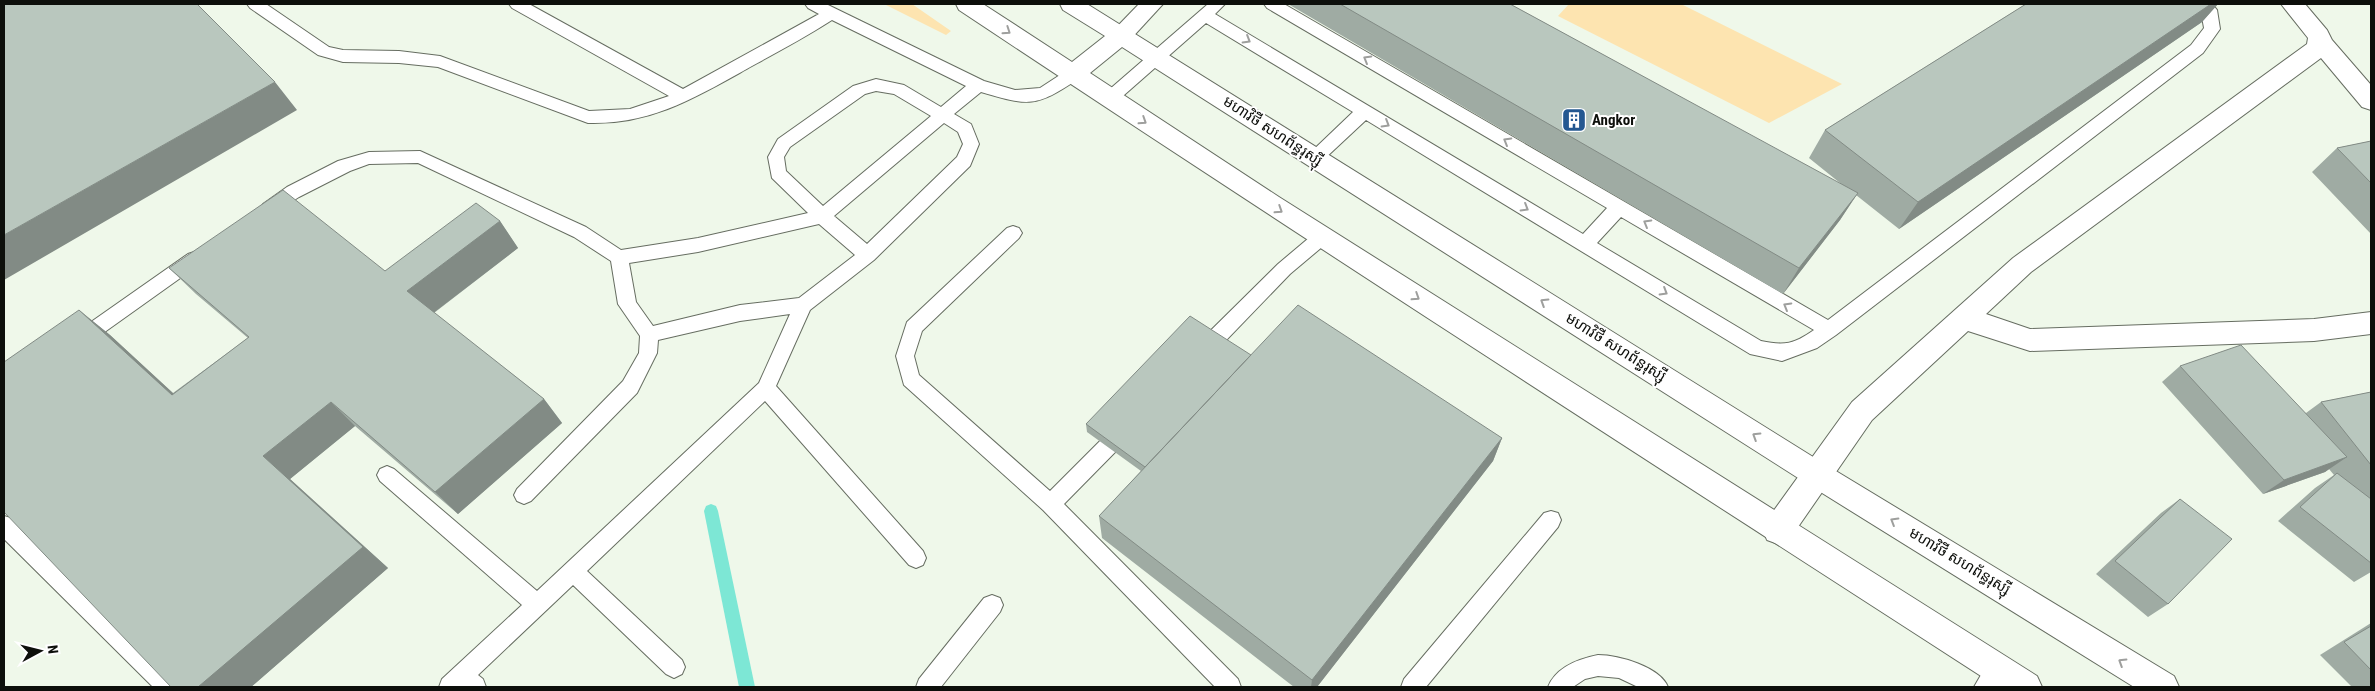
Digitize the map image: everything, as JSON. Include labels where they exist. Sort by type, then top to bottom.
[{"type":"main road","points":[[967,4],[1109,99],[1778,530],[1991,678],[2026,687]]},
{"type":"main road","name":"មហាវិថី សហព័ន្ធរុស្ស៊ី","points":[[1071,4],[1120,36],[1158,57],[1816,474],[2163,687]]},
{"type":"main road","points":[[1072,75],[1120,36],[1152,4]]},
{"type":"main road","points":[[2292,4],[2319,36],[2321,42],[2371,101]]},
{"type":"main road","points":[[1778,530],[1862,411],[2022,265],[2315,50],[2321,42]]},
{"type":"main road","points":[[1964,318],[2030,340],[2314,330],[2371,323]]},
{"type":"lane","points":[[255,4],[324,51],[342,56],[398,57],[440,62],[588,117],[606,120],[625,117],[684,97],[832,13]]},
{"type":"lane","points":[[517,4],[684,97]]},
{"type":"lane","points":[[813,4],[978,85],[1015,96],[1032,96],[1045,93],[1072,75]]},
{"type":"lane","points":[[1272,4],[1829,330]]},
{"type":"lane","points":[[1109,99],[1211,9],[1365,111],[1757,348],[1782,353],[1810,343],[1829,330],[2198,49],[2212,29],[2209,10],[2204,4]]},
{"type":"lane","points":[[462,683],[537,604],[574,572],[766,388],[803,305],[868,255],[964,161],[970,144],[964,128],[898,89],[876,84],[859,90],[784,143],[776,157],[778,173],[822,216],[868,255]]},
{"type":"lane","points":[[253,220],[294,192],[344,166],[369,158],[420,157],[580,232],[619,257],[698,245],[822,216],[978,85]]},
{"type":"lane","points":[[1315,158],[1365,111]]},
{"type":"lane","points":[[1585,244],[1619,207]]},
{"type":"lane","points":[[1013,233],[914,327],[905,356],[911,379],[1050,504],[1230,687]]},
{"type":"lane","points":[[1187,366],[1284,270],[1322,237]]},
{"type":"lane","points":[[68,348],[212,247]]},
{"type":"lane","points":[[524,495],[630,387],[648,353],[649,335],[627,304],[619,257]]},
{"type":"lane","points":[[649,335],[740,313],[803,305]]},
{"type":"lane","points":[[766,388],[916,558]]},
{"type":"lane","points":[[1050,504],[1139,414]]},
{"type":"lane","points":[[387,475],[537,604]]},
{"type":"lane","points":[[1412,687],[1551,520]]},
{"type":"lane","points":[[4,525],[168,687]]},
{"type":"lane","points":[[574,572],[674,667]]},
{"type":"lane","points":[[927,687],[992,605]]},
{"type":"lane","points":[[1559,687],[1564,679],[1587,667],[1610,664],[1638,674],[1658,687]]},
{"type":"shaded area","points":[[884,4],[912,4],[951,31],[946,35]]},
{"type":"shaded area","points":[[1569,4],[1681,4],[1842,84],[1769,123],[1558,16]]},
{"type":"building","points":[[4,4],[197,4],[275,82],[4,235]]},
{"type":"building","name":"Angkor","points":[[1340,4],[1510,4],[1858,193],[1799,268]]},
{"type":"building","points":[[2026,4],[2211,4],[1918,202],[1825,130]]},
{"type":"building","points":[[2371,141],[2371,183],[2337,148]]},
{"type":"building","points":[[283,190],[385,271],[476,203],[500,221],[407,291],[544,399],[435,492],[331,402],[263,456],[363,547],[198,687],[171,687],[4,512],[4,362],[79,310],[172,395],[249,337],[169,268]]},
{"type":"building","points":[[1298,305],[1502,438],[1312,680],[1099,516]]},
{"type":"building","points":[[1190,316],[1251,355],[1145,467],[1086,424]]},
{"type":"building","points":[[2241,345],[2347,457],[2284,480],[2180,366]]},
{"type":"building","points":[[2371,392],[2371,465],[2321,402]]},
{"type":"building","points":[[2337,473],[2371,499],[2371,563],[2300,507]]},
{"type":"building","points":[[2180,499],[2232,539],[2168,604],[2115,561]]},
{"type":"building","points":[[2371,626],[2371,670],[2344,642]]},
{"type":"waterway","points":[[711,511],[747,687]]},
{"type":"place","name":"Angkor","points":[[1574,120]]}]
